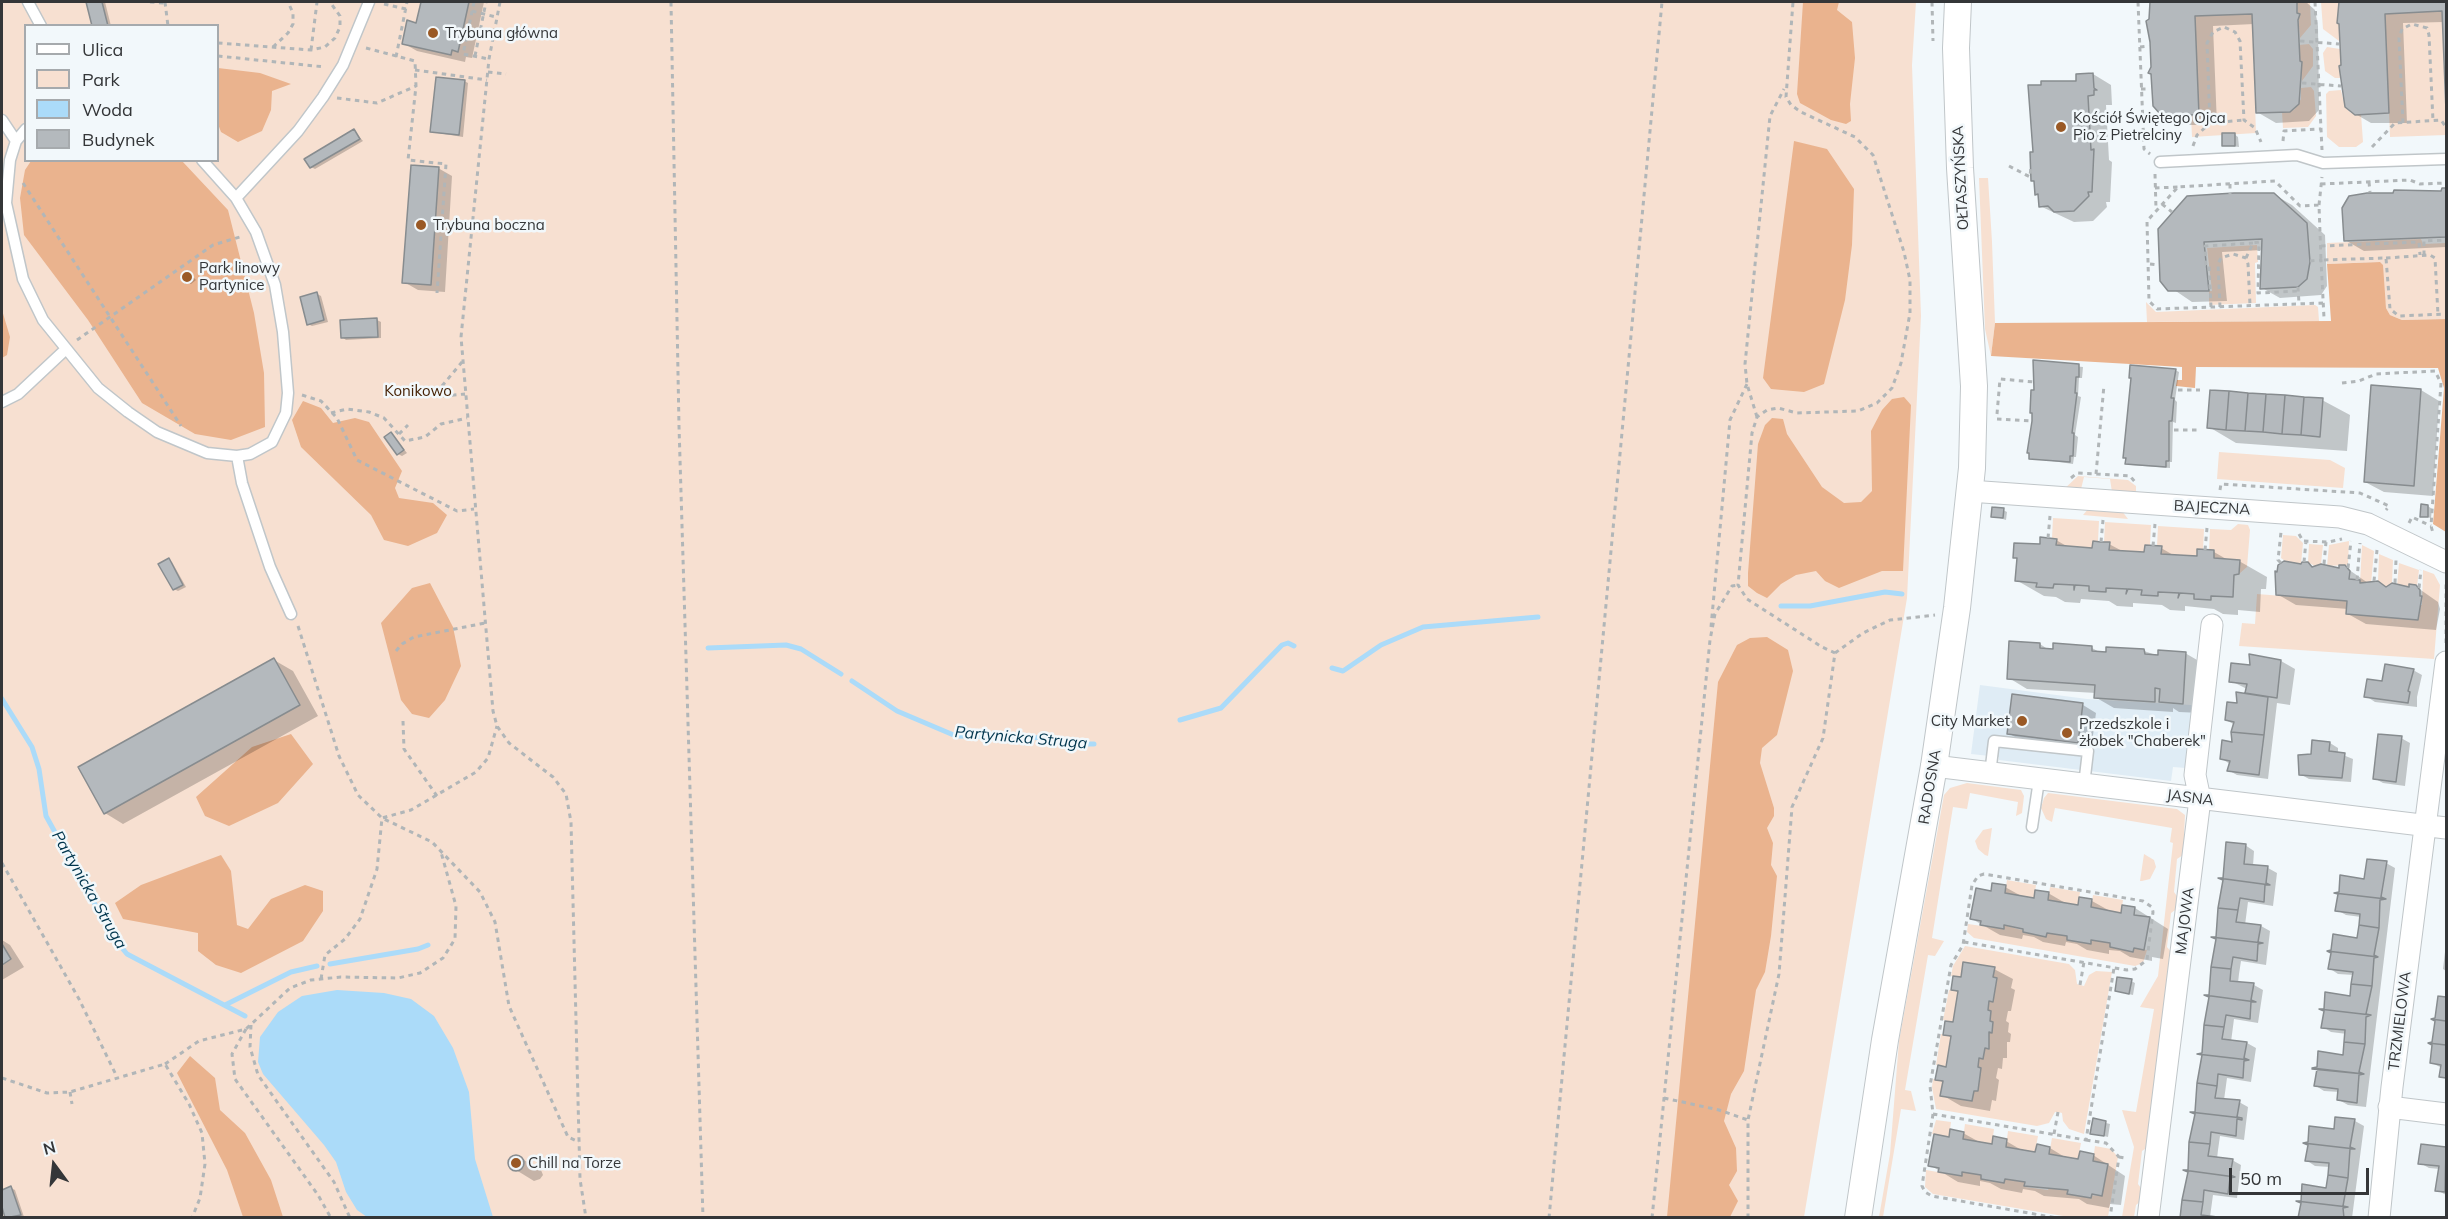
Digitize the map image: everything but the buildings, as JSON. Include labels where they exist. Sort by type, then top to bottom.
[{"type":"street","name":"OŁTASZYŃSKA","points":[[1958,2],[1956,48],[1960,168],[1971,354]]},
{"type":"street","name":"RADOSNA","points":[[1858,1218],[1885,1040],[1934,766],[1960,584],[1969,491],[1974,386],[1971,354]]},
{"type":"street","name":"BAJECZNA","points":[[1969,491],[2340,517],[2378,529],[2442,562]]},
{"type":"street","name":"MAJOWA","points":[[2148,1218],[2200,799],[2195,775],[2212,626]]},
{"type":"street","name":"TRZMIELOWA","points":[[2379,1218],[2389,1107],[2419,865],[2437,827],[2446,662]]},
{"type":"street","name":"JASNA","points":[[1934,766],[2437,827]]},
{"type":"street","points":[[2389,1107],[2446,1114]]},
{"type":"lane","points":[[28,2],[40,24]]},
{"type":"lane","points":[[236,198],[298,131],[323,97],[337,75],[371,2]]},
{"type":"lane","points":[[2,120],[16,141]]},
{"type":"lane","points":[[24,131],[16,141],[8,174],[6,203],[15,253],[23,279],[43,320],[106,394],[158,432],[207,453],[237,456],[250,454],[272,442],[286,413],[288,393],[283,332],[275,285],[256,232],[236,198],[204,162]]},
{"type":"lane","points":[[2156,163],[2297,155],[2323,163],[2446,159]]},
{"type":"lane","points":[[2,402],[18,394],[66,349]]},
{"type":"lane","points":[[237,456],[242,483],[270,567],[291,614]]},
{"type":"lane","points":[[1990,774],[1994,741],[2088,751],[2084,786]]},
{"type":"lane","points":[[2032,827],[2039,780]]},
{"type":"path","points":[[150,2],[164,2],[168,24]]},
{"type":"path","points":[[271,48],[280,43],[293,24],[293,13],[288,2]]},
{"type":"path","points":[[311,50],[317,2]]},
{"type":"path","points":[[219,43],[311,50],[325,47],[335,38],[340,27],[340,16],[330,2]]},
{"type":"path","points":[[371,2],[406,9]]},
{"type":"path","points":[[396,57],[407,2]]},
{"type":"path","points":[[474,2],[463,54],[489,59]]},
{"type":"path","points":[[475,57],[486,2]]},
{"type":"path","points":[[500,2],[489,59],[461,337],[465,394],[493,711],[497,726],[509,743],[553,777],[566,794],[571,822],[580,1179],[586,1218]]},
{"type":"path","points":[[671,2],[680,450],[703,1218]]},
{"type":"path","points":[[1549,1218],[1662,2]]},
{"type":"path","points":[[1757,417],[1767,410],[1778,408],[1797,413],[1858,411],[1877,403],[1892,388],[1901,363],[1910,313],[1910,280],[1904,252],[1873,155],[1855,137],[1791,105],[1786,97],[1785,86],[1793,2]]},
{"type":"path","points":[[2138,2],[2144,148],[2156,163],[2157,211]]},
{"type":"path","points":[[2315,2],[2323,163],[2319,205],[2324,318]]},
{"type":"path","points":[[472,11],[497,17]]},
{"type":"path","points":[[2403,123],[2399,38],[2402,29],[2412,24],[2427,28],[2429,35],[2433,121]]},
{"type":"path","points":[[2210,123],[2207,43],[2213,32],[2224,27],[2235,32],[2240,41],[2244,120]]},
{"type":"path","points":[[2300,40],[2339,44]]},
{"type":"path","points":[[352,45],[415,61],[416,86],[408,160],[446,164],[436,293]]},
{"type":"path","points":[[2140,47],[2149,46]]},
{"type":"path","points":[[219,56],[326,67],[337,75]]},
{"type":"path","points":[[415,70],[487,80]]},
{"type":"path","points":[[488,72],[506,74]]},
{"type":"path","points":[[2302,83],[2341,86]]},
{"type":"path","points":[[323,97],[377,103],[416,86]]},
{"type":"path","points":[[1785,86],[1770,116],[1745,364],[1747,384],[1757,417],[1752,432],[1738,585],[1747,599],[1835,653]]},
{"type":"path","points":[[2141,89],[2150,89]]},
{"type":"path","points":[[2187,146],[2194,146],[2197,135],[2210,123],[2244,120],[2255,128],[2260,142],[2267,141]]},
{"type":"path","points":[[2371,148],[2395,123],[2441,120],[2446,127]]},
{"type":"path","points":[[2273,141],[2285,141],[2284,131],[2321,129]]},
{"type":"path","points":[[2322,150],[2332,150]]},
{"type":"path","points":[[2009,166],[2030,177],[2031,166]]},
{"type":"path","points":[[8,174],[20,178],[183,430],[180,442]]},
{"type":"path","points":[[2321,184],[2409,180],[2420,184],[2446,183]]},
{"type":"path","points":[[2369,181],[2370,192]]},
{"type":"path","points":[[2155,188],[2275,182],[2300,206],[2319,205]]},
{"type":"path","points":[[2230,184],[2230,194]]},
{"type":"path","points":[[2420,184],[2421,190]]},
{"type":"path","points":[[2178,187],[2147,221],[2150,264],[2147,271],[2149,301],[2157,309],[2323,303]]},
{"type":"path","points":[[2291,207],[2296,202]]},
{"type":"path","points":[[2162,204],[2172,212]]},
{"type":"path","points":[[66,349],[109,316],[213,245],[256,232]]},
{"type":"path","points":[[2422,255],[2424,241],[2446,240]]},
{"type":"path","points":[[2211,307],[2209,265],[2206,266],[2205,246],[2259,242],[2258,292],[2298,289],[2299,304]]},
{"type":"path","points":[[2321,246],[2419,242],[2422,255]]},
{"type":"path","points":[[2250,306],[2246,258],[2253,243]]},
{"type":"path","points":[[2220,307],[2218,264],[2221,258],[2233,254],[2246,258]]},
{"type":"path","points":[[2310,261],[2432,255],[2436,261],[2438,315]]},
{"type":"path","points":[[2386,258],[2390,309],[2398,316],[2446,314]]},
{"type":"path","points":[[2150,264],[2158,265]]},
{"type":"path","points":[[442,386],[463,361]]},
{"type":"path","points":[[2342,383],[2359,381],[2376,374],[2435,371],[2441,383],[2431,526],[2442,562],[2446,662]]},
{"type":"path","points":[[2032,421],[1997,419],[2000,379],[2034,382]]},
{"type":"path","points":[[1652,1218],[1730,420],[1747,384]]},
{"type":"path","points":[[2096,474],[2104,385]]},
{"type":"path","points":[[2178,390],[2200,390]]},
{"type":"path","points":[[288,393],[321,401],[331,413],[357,460],[457,511],[474,509]]},
{"type":"path","points":[[443,396],[465,394]]},
{"type":"path","points":[[331,413],[347,409],[369,412],[384,418],[405,441],[425,437],[441,424],[467,418]]},
{"type":"path","points":[[399,434],[408,425]]},
{"type":"path","points":[[2174,430],[2197,430]]},
{"type":"path","points":[[2040,515],[2060,517]]},
{"type":"path","points":[[2048,538],[2050,516]]},
{"type":"path","points":[[2092,519],[2113,521]]},
{"type":"path","points":[[2101,542],[2103,520]]},
{"type":"path","points":[[2144,523],[2165,524]]},
{"type":"path","points":[[2153,546],[2155,524]]},
{"type":"path","points":[[2281,563],[2278,561],[2282,525]]},
{"type":"path","points":[[2197,526],[2215,528]]},
{"type":"path","points":[[2294,526],[2306,541],[2304,562]]},
{"type":"path","points":[[2205,550],[2207,527]]},
{"type":"path","points":[[2306,541],[2326,542],[2352,536],[2386,554]]},
{"type":"path","points":[[2348,568],[2352,536]]},
{"type":"path","points":[[2357,580],[2360,541]]},
{"type":"path","points":[[2324,564],[2326,542]]},
{"type":"path","points":[[2374,581],[2377,549]]},
{"type":"path","points":[[2395,583],[2396,558],[2404,562]]},
{"type":"path","points":[[2412,566],[2442,562]]},
{"type":"path","points":[[2419,588],[2421,566]]},
{"type":"path","points":[[1710,640],[1715,614],[1732,586],[1738,585]]},
{"type":"path","points":[[291,614],[300,630],[339,756],[358,795],[382,818],[432,842],[480,892],[495,922],[509,1006],[568,1137],[579,1143]]},
{"type":"path","points":[[1748,1218],[1748,1120],[1779,974],[1792,807],[1823,738],[1835,653],[1863,633],[1904,617]]},
{"type":"path","points":[[396,651],[402,644],[414,637],[484,623]]},
{"type":"path","points":[[403,721],[404,748],[437,796]]},
{"type":"path","points":[[382,818],[411,810],[476,772],[488,758],[497,726]]},
{"type":"path","points":[[321,979],[325,955],[345,939],[360,919],[377,869],[382,818]]},
{"type":"path","points":[[330,1218],[318,1195],[234,1079],[232,1054],[246,1029],[290,988],[321,979],[398,978],[420,974],[443,958],[455,939],[456,906],[441,850]]},
{"type":"path","points":[[2,862],[79,999],[118,1079]]},
{"type":"path","points":[[1964,942],[2115,968],[2135,969],[2147,960],[2154,912],[2146,902],[1980,874],[1972,885],[1964,942],[1951,965],[1930,1086],[1934,1114],[1922,1186],[1925,1192],[1932,1196],[2057,1218]]},
{"type":"path","points":[[2080,985],[2084,962]]},
{"type":"path","points":[[2086,1140],[2115,968]]},
{"type":"path","points":[[252,1024],[250,1047],[258,1074],[334,1182],[350,1218]]},
{"type":"path","points":[[2,1078],[47,1093],[70,1092],[165,1064],[199,1041],[246,1029]]},
{"type":"path","points":[[165,1064],[189,1104],[202,1134],[205,1164],[200,1198],[192,1218]]},
{"type":"path","points":[[70,1092],[72,1104]]},
{"type":"path","points":[[1664,1098],[1748,1120]]},
{"type":"path","points":[[2054,1134],[2058,1112]]},
{"type":"path","points":[[1934,1114],[2106,1143],[2119,1157],[2126,1158]]},
{"type":"path","points":[[2110,1218],[2119,1157]]},
{"type":"shaded area","points":[[1803,2],[1839,2],[1837,10],[1852,22],[1855,58],[1850,104],[1851,121],[1846,124],[1831,120],[1800,103],[1797,94]]},
{"type":"shaded area","points":[[219,68],[260,73],[291,84],[272,91],[271,110],[262,131],[238,142],[221,132],[219,127]]},
{"type":"shaded area","points":[[1794,141],[1827,149],[1854,189],[1852,245],[1845,300],[1824,384],[1804,392],[1771,389],[1763,378]]},
{"type":"shaded area","points":[[30,162],[183,162],[228,210],[254,313],[264,373],[265,427],[231,440],[195,434],[142,403],[88,320],[24,235],[20,198],[25,170]]},
{"type":"shaded area","points":[[2380,262],[2383,265],[2386,308],[2390,315],[2402,320],[2446,319],[2446,532],[2433,524],[2444,388],[2438,368],[2196,367],[2195,388],[2176,386],[2177,380],[2182,380],[2182,367],[1991,356],[1995,323],[2331,321],[2327,264]]},
{"type":"shaded area","points":[[2,310],[10,337],[7,355],[2,358]]},
{"type":"shaded area","points":[[1904,397],[1911,405],[1903,571],[1882,571],[1839,588],[1825,581],[1816,571],[1796,575],[1781,584],[1767,598],[1748,586],[1758,444],[1765,425],[1772,418],[1783,419],[1787,434],[1822,487],[1844,503],[1861,502],[1872,491],[1871,431],[1882,410],[1892,399]]},
{"type":"shaded area","points":[[303,401],[321,408],[333,423],[355,418],[369,422],[402,471],[395,488],[399,498],[433,503],[447,515],[437,533],[408,546],[384,540],[371,515],[301,447],[292,420]]},
{"type":"shaded area","points":[[430,583],[453,627],[461,666],[445,700],[429,718],[412,714],[401,700],[381,623],[412,588]]},
{"type":"shaded area","points":[[1767,637],[1788,650],[1793,671],[1777,735],[1762,748],[1760,763],[1774,808],[1774,816],[1767,828],[1773,843],[1771,865],[1777,876],[1765,972],[1756,990],[1744,1071],[1731,1094],[1724,1121],[1736,1148],[1737,1171],[1729,1185],[1738,1201],[1730,1217],[1667,1217],[1718,682],[1737,645],[1750,638]]},
{"type":"shaded area","points":[[1980,685],[2087,699],[2192,705],[2186,768],[2173,767],[2171,781],[1999,760],[1999,757],[1971,754]]},
{"type":"shaded area","points":[[291,734],[313,764],[278,803],[229,826],[205,816],[196,797],[252,747]]},
{"type":"shaded area","points":[[221,855],[231,871],[237,925],[248,929],[271,899],[305,885],[323,891],[323,911],[303,941],[241,973],[216,965],[198,951],[198,933],[123,919],[115,903],[141,885]]},
{"type":"shaded area","points":[[190,1056],[215,1078],[220,1110],[245,1133],[271,1180],[283,1217],[243,1217],[227,1170],[177,1073]]},
{"type":"green space","name":"Konikowo","points":[[2,2],[1916,2],[1912,65],[1921,316],[1907,598],[1804,1217],[2,1218]]},
{"type":"green space","points":[[2297,2],[2310,2],[2311,25],[2300,38]]},
{"type":"green space","points":[[2321,2],[2339,2],[2339,41],[2323,29]]},
{"type":"green space","points":[[2442,11],[2446,135],[2390,137],[2385,14]]},
{"type":"green space","points":[[2252,14],[2256,133],[2192,137],[2191,116],[2199,115],[2195,16]]},
{"type":"green space","points":[[2309,44],[2313,49],[2313,66],[2302,81],[2299,45]]},
{"type":"green space","points":[[2327,47],[2340,49],[2341,65],[2339,67],[2342,78],[2335,78],[2325,71],[2323,53]]},
{"type":"green space","points":[[2311,87],[2314,91],[2316,116],[2308,127],[2283,128],[2282,112],[2294,110],[2301,99],[2301,88]]},
{"type":"green space","points":[[2341,90],[2345,107],[2351,113],[2361,114],[2363,142],[2356,147],[2339,147],[2327,137],[2326,94],[2329,91]]},
{"type":"green space","points":[[1979,178],[1988,178],[1995,323],[1991,356],[1985,329]]},
{"type":"green space","points":[[2421,239],[2423,244],[2446,243],[2446,319],[2402,320],[2390,315],[2386,308],[2379,262],[2327,264],[2327,243]]},
{"type":"green space","points":[[2257,245],[2256,303],[2209,305],[2209,291],[2212,291],[2207,248]]},
{"type":"green space","points":[[2146,302],[2156,312],[2315,305],[2318,307],[2319,321],[2147,322]]},
{"type":"green space","points":[[2219,452],[2330,460],[2345,468],[2343,488],[2217,479]]},
{"type":"green space","points":[[2078,476],[2128,480],[2136,486],[2136,495],[2112,492],[2110,479],[2084,477],[2081,489],[2063,490]]},
{"type":"green space","points":[[2089,508],[2122,511],[2128,519],[2083,515]]},
{"type":"green space","points":[[2053,518],[2099,521],[2098,541],[2093,541],[2092,548],[2056,545],[2057,539],[2052,538]]},
{"type":"green space","points":[[2105,522],[2151,525],[2150,546],[2144,552],[2109,550],[2110,543],[2104,542]]},
{"type":"green space","points":[[2238,524],[2248,525],[2250,530],[2247,567],[2239,574],[2240,560],[2214,558],[2214,551],[2209,550],[2210,529],[2231,530]]},
{"type":"green space","points":[[2158,526],[2204,529],[2203,550],[2197,549],[2197,556],[2161,554],[2162,547],[2157,546]]},
{"type":"green space","points":[[2283,535],[2296,536],[2303,543],[2301,564],[2289,564],[2281,558]]},
{"type":"green space","points":[[2349,541],[2348,565],[2327,566],[2329,545]]},
{"type":"green space","points":[[2309,544],[2323,545],[2321,564],[2316,567],[2308,562]]},
{"type":"green space","points":[[2362,545],[2374,551],[2371,584],[2360,583]]},
{"type":"green space","points":[[2379,554],[2393,560],[2392,583],[2386,587],[2378,581]]},
{"type":"green space","points":[[2399,563],[2419,570],[2417,586],[2410,584],[2409,587],[2397,586]]},
{"type":"green space","points":[[2423,570],[2434,574],[2440,585],[2434,659],[2239,646],[2242,623],[2255,624],[2257,594],[2347,601],[2346,614],[2418,620],[2419,605],[2422,605]]},
{"type":"green space","points":[[1967,783],[2021,790],[2024,796],[2022,813],[2016,816],[2018,802],[1970,793],[1967,809],[1953,807],[1932,938],[1944,941],[1935,956],[1928,955],[1905,1090],[1911,1091],[1916,1111],[1901,1109],[1883,1217],[1879,1217],[1890,1154],[1899,1041],[1944,795],[1950,788]]},
{"type":"green space","points":[[2048,793],[2177,809],[2185,815],[2184,835],[2188,836],[2183,855],[2177,859],[2174,892],[2179,899],[2178,908],[2171,913],[2167,947],[2172,953],[2148,1147],[2142,1151],[2138,1184],[2143,1191],[2142,1200],[2136,1205],[2134,1217],[2122,1217],[2134,1147],[2122,1110],[2136,1112],[2154,1009],[2140,1007],[2158,976],[2173,843],[2170,842],[2172,828],[2055,808],[2052,822],[2046,819],[2041,808]]},
{"type":"green space","points":[[1992,828],[1988,856],[1978,849],[1975,841],[1983,830]]},
{"type":"green space","points":[[2144,854],[2154,860],[2156,867],[2150,879],[2140,881]]},
{"type":"green space","points":[[2007,880],[2036,885],[2034,898],[2005,893]]},
{"type":"green space","points":[[2050,887],[2080,892],[2078,905],[2048,900]]},
{"type":"green space","points":[[2093,895],[2123,900],[2121,913],[2091,907]]},
{"type":"green space","points":[[1968,924],[2003,929],[2004,925],[2046,937],[2047,933],[2067,936],[2067,940],[2090,944],[2091,940],[2110,943],[2110,947],[2133,952],[2134,948],[2147,950],[2143,963],[2135,966],[1974,938],[1967,932]]},
{"type":"green space","points":[[1965,946],[2069,964],[2075,970],[2077,984],[2084,986],[2089,975],[2096,971],[2112,972],[2084,1134],[2069,1129],[2063,1121],[2062,1113],[2058,1112],[2055,1112],[2049,1123],[2037,1126],[1936,1109],[1933,1079],[1943,1081],[1941,1096],[1972,1101],[1974,1091],[1978,1091],[1981,1068],[1978,1067],[1979,1058],[1983,1059],[1985,1048],[1989,1048],[1989,1032],[1992,1032],[1991,1011],[1988,1010],[1989,1001],[1993,1001],[1997,979],[1993,977],[1995,967],[1964,962],[1961,977],[1951,976],[1953,966]]},
{"type":"green space","points":[[1949,990],[1958,991],[1953,1022],[1943,1020]]},
{"type":"green space","points":[[1941,1034],[1951,1036],[1946,1067],[1936,1065]]},
{"type":"green space","points":[[1936,1120],[1951,1122],[1949,1137],[1932,1134]]},
{"type":"green space","points":[[1965,1124],[1994,1129],[1992,1144],[1963,1139]]},
{"type":"green space","points":[[2008,1131],[2038,1136],[2035,1152],[2006,1147]]},
{"type":"green space","points":[[2052,1138],[2081,1143],[2078,1159],[2049,1154]]},
{"type":"green space","points":[[2095,1146],[2111,1149],[2118,1157],[2108,1217],[2069,1217],[1933,1194],[1925,1187],[1926,1170],[1961,1176],[1962,1172],[1981,1175],[1981,1179],[2004,1183],[2005,1179],[2025,1182],[2025,1187],[2048,1190],[2049,1187],[2068,1190],[2067,1194],[2102,1196],[2107,1164],[2093,1161]]},
{"type":"water","points":[[337,990],[384,993],[411,999],[434,1016],[453,1048],[469,1092],[475,1159],[493,1217],[367,1217],[357,1210],[346,1192],[336,1162],[324,1145],[263,1074],[258,1062],[260,1037],[278,1012],[302,996]]},
{"type":"waterway","name":"Partynicka Struga","points":[[1781,606],[1810,606],[1885,592],[1902,594]]},
{"type":"waterway","name":"Partynicka Struga","points":[[1332,668],[1343,671],[1381,645],[1423,627],[1538,617]]},
{"type":"waterway","name":"Partynicka Struga","points":[[1180,720],[1221,708],[1282,645],[1288,643],[1294,646]]},
{"type":"waterway","name":"Partynicka Struga","points":[[708,648],[786,645],[801,649],[841,674]]},
{"type":"waterway","name":"Partynicka Struga","points":[[852,681],[897,711],[956,736],[1053,738],[1081,744],[1094,744]]},
{"type":"waterway","name":"Partynicka Struga","points":[[2,699],[32,747],[39,769],[46,816],[113,937],[127,954],[245,1016]]},
{"type":"waterway","name":"Partynicka Struga","points":[[330,964],[418,949],[428,945]]},
{"type":"waterway","name":"Partynicka Struga","points":[[225,1005],[291,972],[317,966]]},
{"type":"place","name":"Trybuna główna","points":[[433,33]]},
{"type":"place","name":"Kościół Świętego Ojca Pio z Pietrelciny","points":[[2061,127]]},
{"type":"place","name":"Trybuna boczna","points":[[421,225]]},
{"type":"place","name":"Park linowy Partynice","points":[[187,277]]},
{"type":"place","name":"City Market","points":[[2022,721]]},
{"type":"place","name":"Przedszkole i żłobek \"Chaberek\"","points":[[2067,733]]},
{"type":"place","name":"Chill na Torze","points":[[516,1163]]}]
